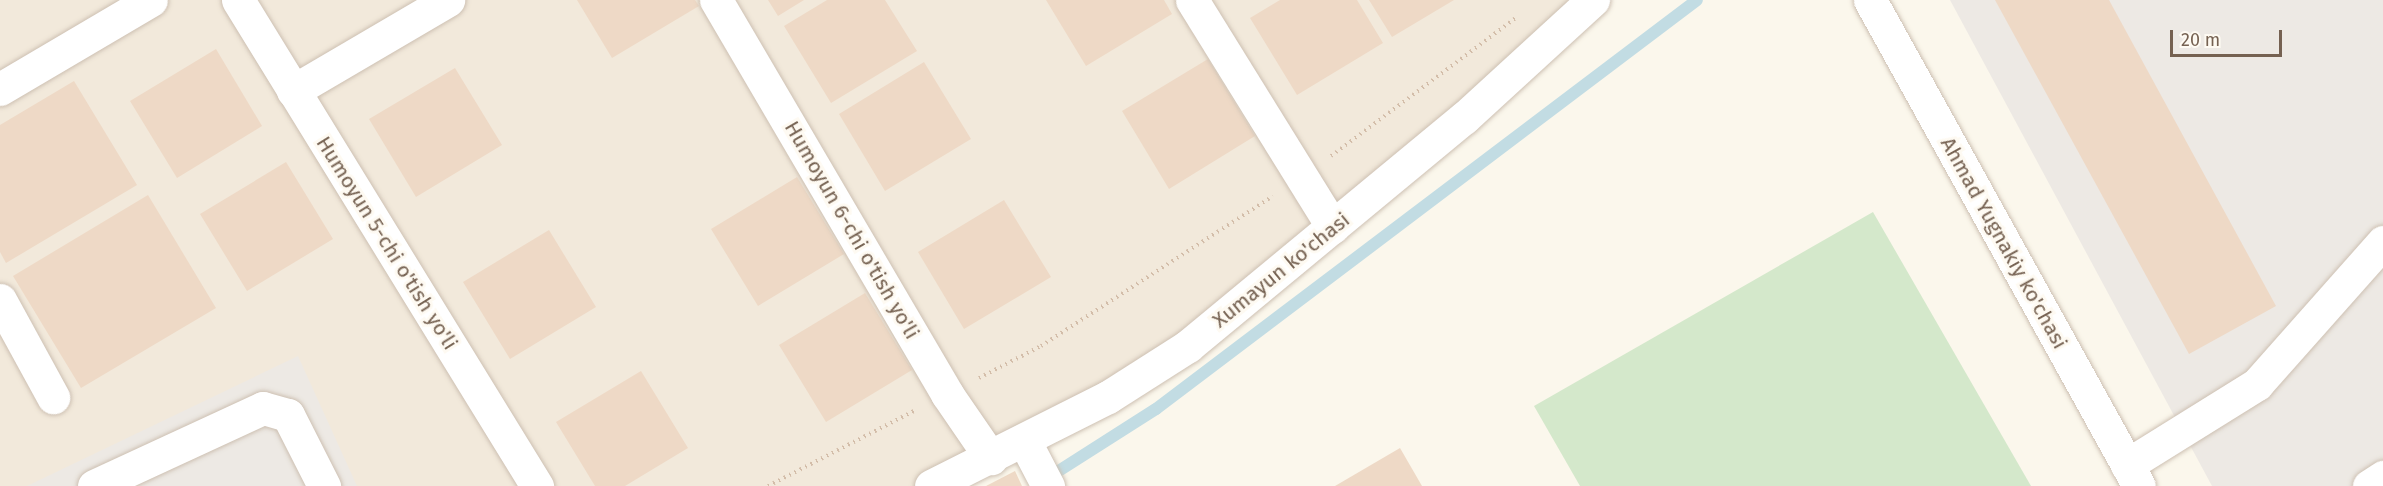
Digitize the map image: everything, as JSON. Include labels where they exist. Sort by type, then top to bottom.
[{"type":"street","points":[[0,89],[151,0]]},
{"type":"street","name":"Humoyun 5-chi o'tish yo'li","points":[[238,0],[537,486]]},
{"type":"street","points":[[293,91],[448,0]]},
{"type":"street","name":"Humoyun 6-chi o'tish yo'li","points":[[716,0],[947,394],[991,458]]},
{"type":"street","points":[[1192,0],[1333,227]]},
{"type":"street","name":"Xumayun ko'chasi","points":[[931,486],[1024,442],[1148,374],[1333,227],[1464,118],[1593,0]]},
{"type":"street","name":"Ahmad Yugnakiy ko'chasi","points":[[1869,0],[2133,475]]},
{"type":"street","points":[[2133,475],[2257,384],[2383,242]]},
{"type":"street","points":[[0,300],[53,397]]},
{"type":"street","points":[[94,486],[263,408],[288,415],[324,486]]},
{"type":"street","points":[[1024,442],[1048,486]]},
{"type":"street","points":[[2369,486],[2383,477]]},
{"type":"path","points":[[768,486],[1041,346],[1304,177],[1521,14]]},
{"type":"shaded area","points":[[0,0],[1593,0],[1188,346],[931,486],[0,486]]},
{"type":"shaded area","points":[[1950,0],[2383,0],[2383,486],[2212,486]]},
{"type":"shaded area","points":[[298,356],[357,486],[27,486]]},
{"type":"green space","points":[[1873,212],[2031,486],[1580,486],[1534,406]]},
{"type":"building","points":[[577,0],[695,0],[699,6],[612,58]]},
{"type":"building","points":[[768,0],[804,0],[778,16]]},
{"type":"building","points":[[827,0],[885,0],[917,51],[831,103],[784,26]]},
{"type":"building","points":[[1046,0],[1164,0],[1172,14],[1086,66]]},
{"type":"building","points":[[1280,0],[1357,0],[1383,43],[1297,95],[1250,18]]},
{"type":"building","points":[[1369,0],[1454,0],[1392,37]]},
{"type":"building","points":[[1995,0],[2109,0],[2276,306],[2189,354]]},
{"type":"building","points":[[216,49],[262,126],[177,178],[130,101]]},
{"type":"building","points":[[1208,59],[1255,136],[1169,189],[1122,111]]},
{"type":"building","points":[[924,62],[971,139],[885,191],[839,114]]},
{"type":"building","points":[[455,68],[502,145],[416,197],[369,119]]},
{"type":"building","points":[[74,81],[137,185],[6,263],[0,252],[0,125]]},
{"type":"building","points":[[286,162],[333,239],[247,291],[200,214]]},
{"type":"building","points":[[797,177],[844,254],[758,306],[711,229]]},
{"type":"building","points":[[148,195],[216,308],[81,388],[13,276]]},
{"type":"building","points":[[1004,200],[1051,277],[964,329],[918,252]]},
{"type":"building","points":[[549,230],[596,307],[510,359],[463,282]]},
{"type":"building","points":[[865,293],[912,370],[826,422],[779,345]]},
{"type":"building","points":[[641,371],[688,448],[625,486],[595,486],[556,422]]},
{"type":"building","points":[[1400,448],[1422,486],[1335,486]]},
{"type":"building","points":[[1015,471],[1022,486],[986,486]]},
{"type":"waterway","points":[[1046,479],[1156,409],[1697,0]]}]
